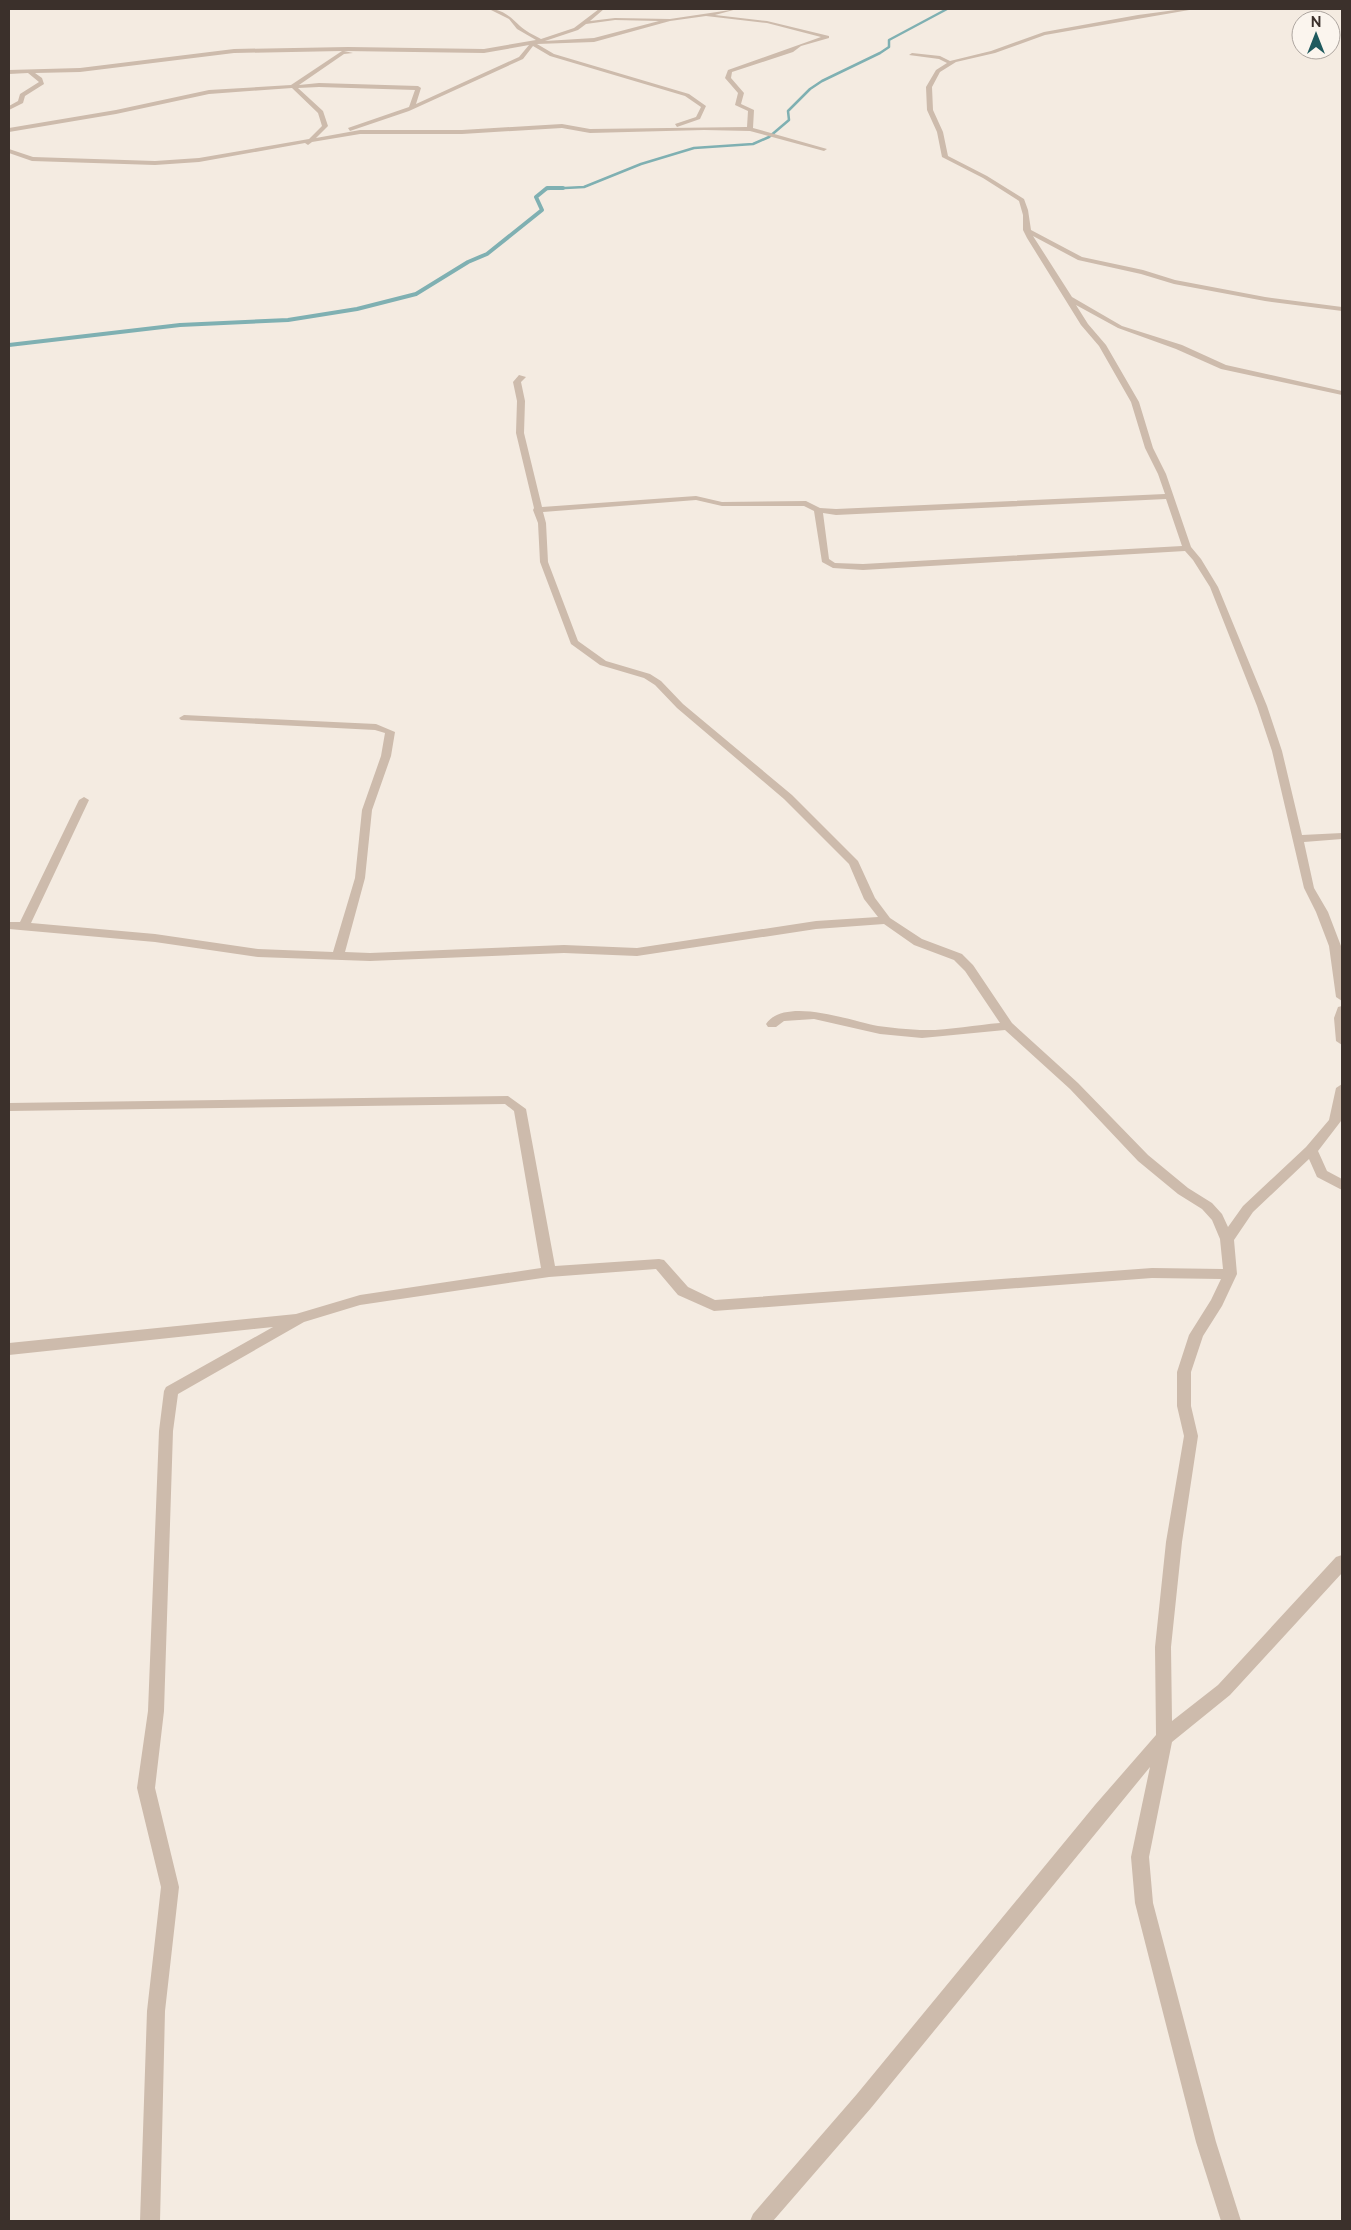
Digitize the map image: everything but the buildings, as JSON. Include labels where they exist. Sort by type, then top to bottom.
[{"type":"street","points":[[491,9],[511,18],[520,28],[543,42]]},
{"type":"street","points":[[9,72],[80,70],[231,51],[339,49],[484,51],[543,42],[576,29],[602,9]]},
{"type":"street","points":[[582,23],[615,19],[670,20],[706,16],[735,9]]},
{"type":"street","points":[[1193,9],[1138,16],[1044,34],[950,63],[938,71],[929,86],[930,110],[940,132],[946,158],[985,176],[1022,200],[1025,206],[1026,230],[1085,325],[1102,345],[1136,402],[1149,448],[1162,474],[1187,548],[1197,558],[1214,587],[1240,658],[1262,706],[1277,751],[1309,888],[1322,912],[1335,946],[1342,997]]},
{"type":"street","points":[[706,16],[767,22],[826,37],[799,45],[792,51],[730,71],[728,78],[741,93],[738,105],[751,110],[748,121],[750,129]]},
{"type":"street","points":[[308,143],[412,107],[521,58],[534,43],[594,40],[670,20]]},
{"type":"street","points":[[9,151],[32,159],[155,163],[199,160],[308,143],[360,132],[462,132],[562,126],[678,125],[698,118],[704,107],[687,95],[552,55],[538,48],[534,43]]},
{"type":"street","points":[[231,51],[281,55],[343,52],[388,56],[422,50]]},
{"type":"street","points":[[293,86],[343,52]]},
{"type":"street","points":[[912,55],[940,58],[950,63]]},
{"type":"street","points":[[9,108],[21,102],[22,95],[42,83],[40,79],[30,72]]},
{"type":"street","points":[[10,127],[116,112],[209,92],[293,86],[418,88],[412,107]]},
{"type":"street","points":[[293,86],[322,112],[325,126],[308,143]]},
{"type":"street","points":[[562,126],[590,131],[704,128],[750,129],[824,149]]},
{"type":"street","points":[[1026,230],[1080,258],[1143,272],[1174,282],[1265,299],[1342,309]]},
{"type":"street","points":[[1069,298],[1120,327],[1179,347],[1224,367],[1342,393]]},
{"type":"street","points":[[522,377],[518,382],[521,401],[520,433],[544,541],[544,562],[574,642],[603,663],[647,676],[658,682],[680,706],[788,798],[854,863],[870,899],[886,920],[918,942],[958,957],[969,968],[1008,1026],[1074,1086],[1143,1158],[1183,1191],[1207,1206],[1217,1217],[1227,1239],[1230,1274],[1217,1302],[1196,1335],[1184,1372],[1184,1406],[1191,1436],[1174,1542],[1163,1647],[1164,1738],[1140,1857],[1144,1904],[1206,2142],[1231,2221]]},
{"type":"street","points":[[537,510],[696,498],[722,504],[806,503],[818,510],[846,511],[1169,496]]},
{"type":"street","points":[[818,510],[824,560],[833,565],[863,567],[1187,548]]},
{"type":"street","points":[[184,718],[376,727],[390,732],[386,756],[367,810],[360,878],[338,956]]},
{"type":"street","points":[[24,926],[84,800]]},
{"type":"street","points":[[1297,839],[1342,836]]},
{"type":"street","points":[[9,925],[155,938],[258,953],[417,956],[564,949],[637,952],[734,936],[886,920]]},
{"type":"street","points":[[1342,1010],[1340,1018],[1342,1041]]},
{"type":"street","points":[[772,1024],[781,1017],[814,1015],[880,1030],[922,1034],[1008,1026]]},
{"type":"street","points":[[1227,1239],[1248,1209],[1311,1150],[1335,1121],[1342,1088]]},
{"type":"street","points":[[9,1107],[508,1100],[520,1109],[549,1272]]},
{"type":"street","points":[[1311,1150],[1322,1174],[1342,1185]]},
{"type":"street","points":[[9,1349],[300,1318],[360,1300],[549,1272],[659,1264],[683,1291],[714,1306],[1152,1273],[1230,1274]]},
{"type":"street","points":[[150,2221],[156,2011],[170,1887],[146,1788],[156,1711],[166,1430],[171,1392],[300,1318]]},
{"type":"street","points":[[760,2221],[864,2101],[1101,1811],[1164,1738],[1224,1690],[1342,1562]]},
{"type":"waterway","points":[[546,189],[584,187],[641,164],[694,148],[753,144],[769,137],[789,120],[788,111],[810,89],[822,81],[880,53],[889,47],[889,40],[947,9]]},
{"type":"waterway","points":[[9,345],[180,325],[288,320],[357,309],[416,294],[468,262],[487,254],[542,210],[536,197],[547,188],[563,188]]}]
